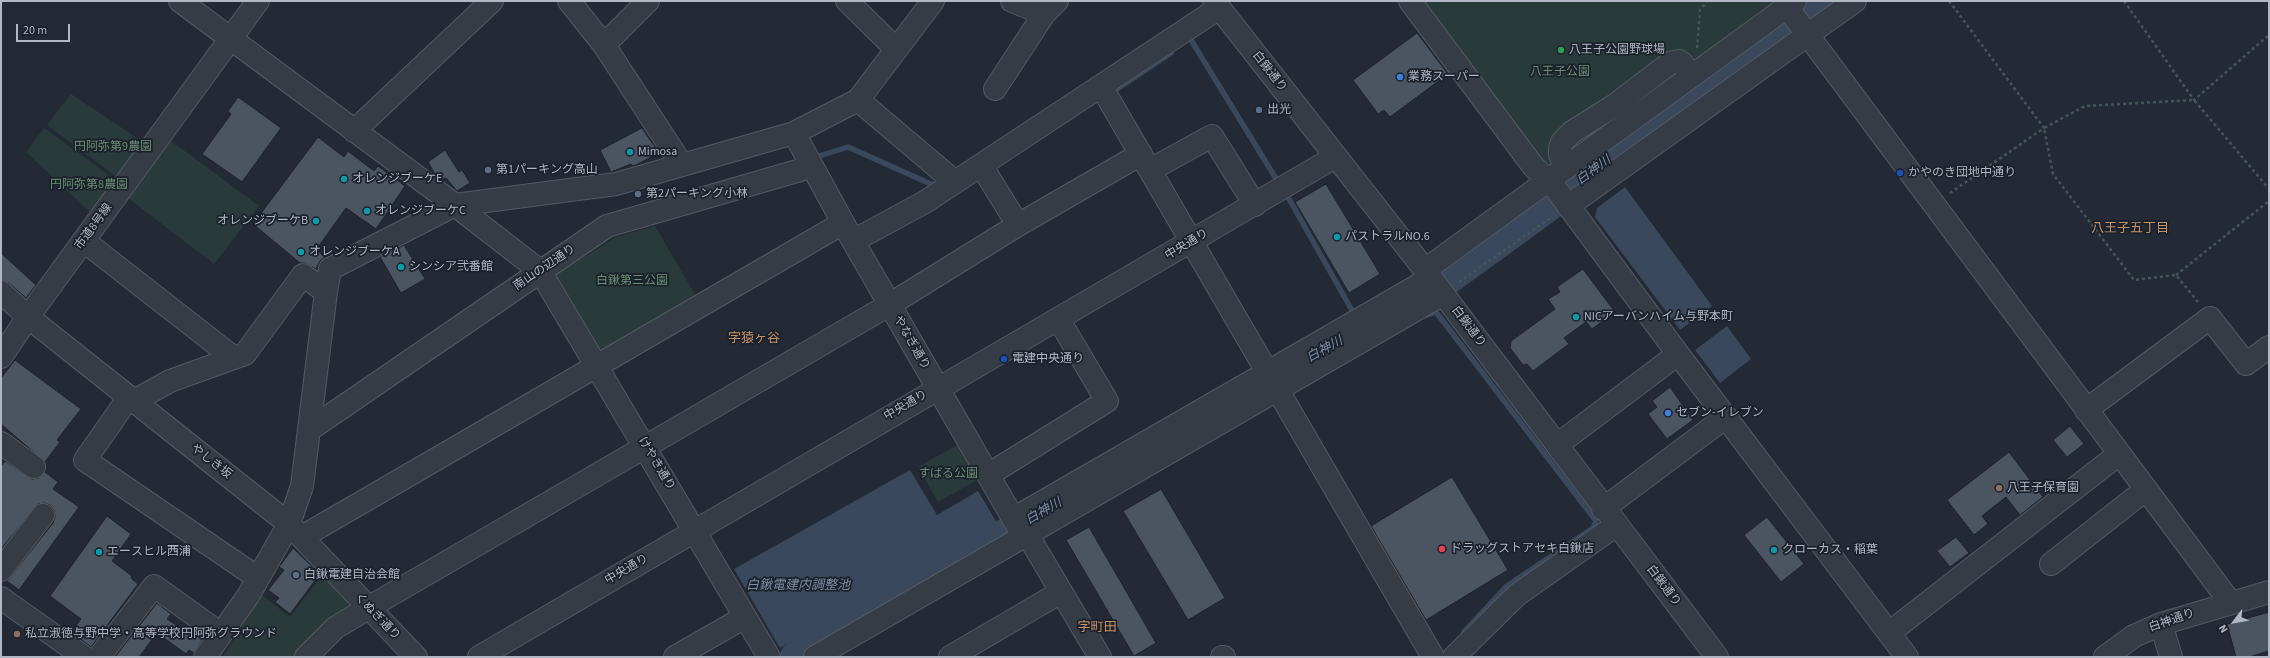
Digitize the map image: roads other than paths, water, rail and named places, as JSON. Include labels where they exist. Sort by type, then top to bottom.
[{"type":"street","points":[[180,1],[455,205],[540,271]]},
{"type":"street","name":"市道8号線","points":[[1,357],[28,317],[258,1]]},
{"type":"street","points":[[354,131],[492,1]]},
{"type":"street","points":[[569,1],[604,45],[682,165]]},
{"type":"street","points":[[604,45],[648,1]]},
{"type":"street","points":[[847,1],[896,49]]},
{"type":"street","points":[[295,530],[330,270],[455,205],[616,184],[794,132],[858,100],[933,1]]},
{"type":"street","points":[[995,89],[1050,8],[1012,1]]},
{"type":"street","points":[[1410,1],[1533,166],[1559,194],[1907,657]]},
{"type":"street","points":[[1559,194],[1566,168],[1696,73],[1797,17],[1855,1]]},
{"type":"street","points":[[205,657],[258,578],[295,530],[848,232],[925,202],[1101,86],[1217,5]]},
{"type":"street","name":"白鍬通り","points":[[1217,5],[1335,157],[1439,283],[1603,509],[1717,657]]},
{"type":"street","points":[[815,657],[1020,529],[1439,283],[1797,17]]},
{"type":"street","points":[[1797,17],[1933,204],[2230,602]]},
{"type":"street","points":[[1101,86],[1434,657]]},
{"type":"street","points":[[858,100],[955,182]]},
{"type":"street","name":"やなぎ通り","points":[[794,132],[811,167],[937,388],[1020,529],[1061,592],[1100,657]]},
{"type":"street","points":[[306,657],[335,628],[368,608],[889,305],[1018,225],[1145,162],[1212,136],[1255,205]]},
{"type":"street","name":"中央通り","points":[[479,657],[937,388],[1059,320],[1335,157]]},
{"type":"street","points":[[981,165],[1018,225]]},
{"type":"street","name":"南山の辺通り","points":[[309,430],[607,226],[811,167]]},
{"type":"street","points":[[84,241],[234,358]]},
{"type":"street","name":"けやき通り","points":[[540,271],[598,366],[769,657]]},
{"type":"street","points":[[258,578],[85,460],[131,399],[170,381],[246,354],[303,275],[326,292]]},
{"type":"street","name":"やしき坂","points":[[1,292],[28,317],[295,530]]},
{"type":"street","points":[[2086,410],[2210,318],[2246,364],[2269,347]]},
{"type":"street","points":[[988,475],[1107,401],[1059,320]]},
{"type":"street","points":[[1557,445],[1678,354]]},
{"type":"street","points":[[1603,509],[1726,417]]},
{"type":"street","points":[[1,443],[34,467]]},
{"type":"street","points":[[1889,633],[2119,454]]},
{"type":"street","points":[[2051,564],[2145,490]]},
{"type":"street","points":[[1,570],[43,515]]},
{"type":"street","points":[[1454,657],[1517,595],[1617,526]]},
{"type":"street","name":"くぬぎ通り","points":[[295,530],[416,657]]},
{"type":"street","points":[[99,657],[154,586],[221,634]]},
{"type":"street","points":[[950,657],[1061,592]]},
{"type":"street","name":"白神通り","points":[[2105,657],[2134,636],[2161,624],[2230,602],[2269,592]]},
{"type":"street","points":[[1,598],[84,657]]},
{"type":"street","points":[[675,657],[746,617]]},
{"type":"street","points":[[2161,624],[2171,657]]},
{"type":"water","points":[[1625,187],[1712,306],[1680,330],[1595,217],[1597,208]]},
{"type":"water","points":[[1727,326],[1751,359],[1720,383],[1695,350]]},
{"type":"water","name":"白鍬電建内調整池","points":[[910,470],[937,515],[978,491],[997,523],[780,648],[734,569]]},
{"type":"waterway","name":"白神川","points":[[1408,304],[1428,293],[1827,1]]},
{"type":"waterway","points":[[1191,40],[1275,177]]},
{"type":"waterway","points":[[1114,91],[1171,53]]},
{"type":"waterway","points":[[816,157],[848,147],[933,185]]},
{"type":"waterway","points":[[1288,197],[1354,314]]},
{"type":"waterway","points":[[1426,315],[1436,312],[1596,521],[1593,528],[1507,586],[1464,632]]},
{"type":"waterway","name":"白神川","points":[[796,657],[981,547],[1043,515]]},
{"type":"place","name":"八王子公園野球場","points":[[1561,50]]},
{"type":"place","name":"業務スーパー","points":[[1400,77]]},
{"type":"place","name":"出光","points":[[1259,110]]},
{"type":"place","name":"Mimosa","points":[[630,152]]},
{"type":"place","name":"第1パーキング高山","points":[[488,170]]},
{"type":"place","name":"かやのき団地中通り","points":[[1900,173]]},
{"type":"place","name":"オレンジブーケE","points":[[344,179]]},
{"type":"place","name":"第2パーキング小林","points":[[638,194]]},
{"type":"place","name":"オレンジブーケC","points":[[367,211]]},
{"type":"place","name":"オレンジブーケB","points":[[316,221]]},
{"type":"place","name":"パストラルNO.6","points":[[1337,237]]},
{"type":"place","name":"オレンジブーケA","points":[[301,252]]},
{"type":"place","name":"シンシア弐番館","points":[[401,267]]},
{"type":"place","name":"NICアーバンハイム与野本町","points":[[1576,317]]},
{"type":"place","name":"電建中央通り","points":[[1004,359]]},
{"type":"place","name":"セブン-イレブン","points":[[1668,413]]},
{"type":"place","name":"八王子保育園","points":[[1999,488]]},
{"type":"place","name":"ドラッグストアセキ白鍬店","points":[[1442,549]]},
{"type":"place","name":"クローカス・稲葉","points":[[1774,550]]},
{"type":"place","name":"エースヒル西浦","points":[[99,552]]},
{"type":"place","name":"白鍬電建自治会館","points":[[296,575]]},
{"type":"place","name":"私立淑徳与野中学・高等学校円阿弥グラウンド","points":[[17,634]]},
{"type":"district","name":"八王子五丁目","points":[[2130,229]]},
{"type":"district","name":"字猿ヶ谷","points":[[754,339]]},
{"type":"district","name":"字町田","points":[[1097,628]]},
{"type":"park label","name":"八王子公園","points":[[1560,72]]},
{"type":"park label","name":"円阿弥第9農園","points":[[113,147]]},
{"type":"park label","name":"円阿弥第8農園","points":[[89,185]]},
{"type":"park label","name":"白鍬第三公園","points":[[632,281]]},
{"type":"park label","name":"すばる公園","points":[[948,474]]}]
